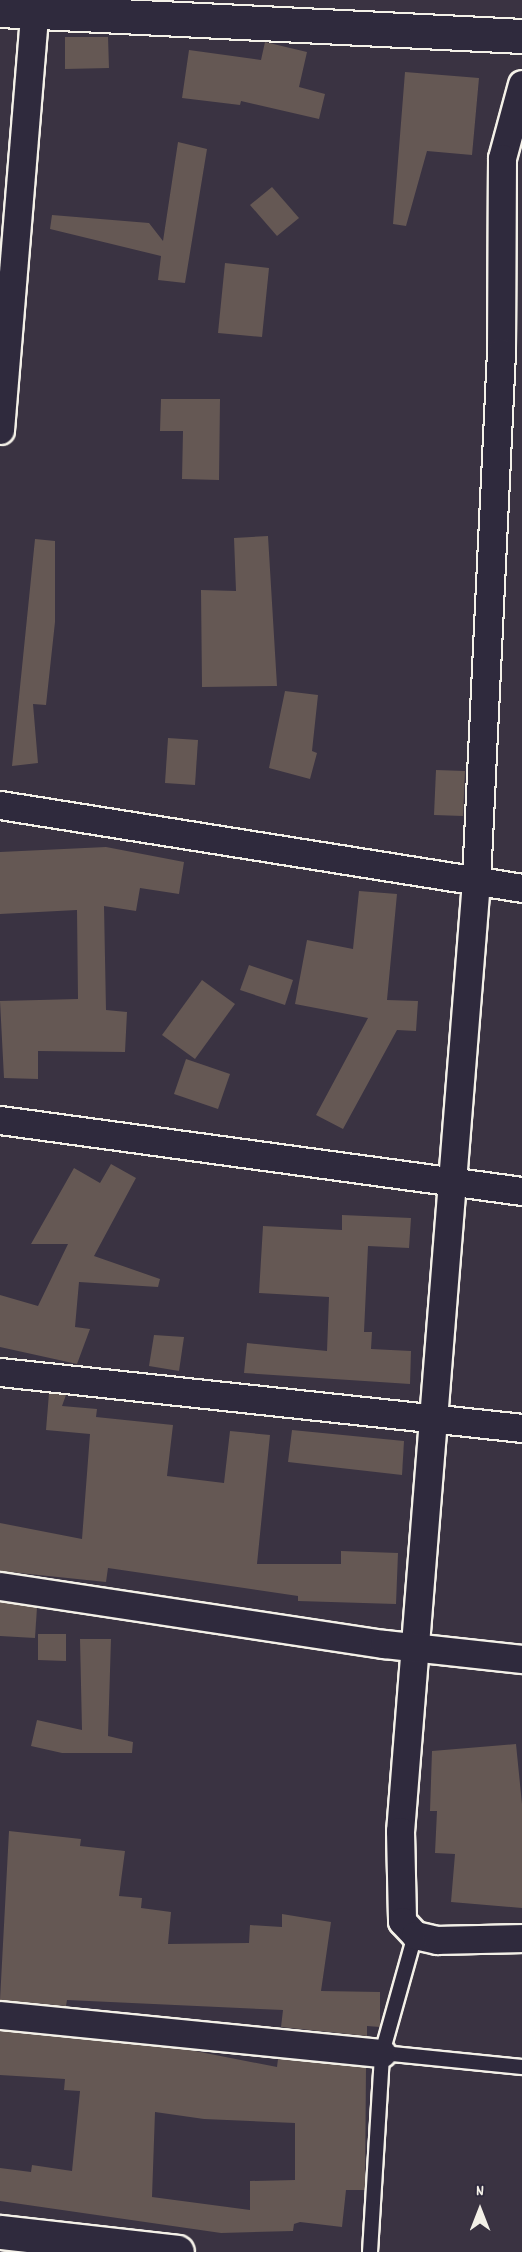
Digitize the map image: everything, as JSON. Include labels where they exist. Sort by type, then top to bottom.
[{"type":"street","points":[[0,10],[34,6],[522,36]]},
{"type":"street","points":[[0,430],[34,6]]},
{"type":"street","points":[[522,84],[502,158],[512,321],[476,881],[400,1831],[402,1921],[415,1935],[437,1940],[522,1938]]},
{"type":"street","points":[[0,806],[522,888]]},
{"type":"street","points":[[0,1120],[522,1191]]},
{"type":"street","points":[[0,1372],[522,1428]]},
{"type":"street","points":[[0,1586],[415,1646],[522,1659]]},
{"type":"street","points":[[0,2015],[382,2053]]},
{"type":"street","points":[[0,2232],[120,2248],[177,2252]]},
{"type":"lane","points":[[370,2252],[382,2053],[415,1935]]},
{"type":"lane","points":[[382,2053],[522,2067]]},
{"type":"building","points":[[65,37],[108,37],[109,68],[65,69]]},
{"type":"building","points":[[265,42],[307,52],[299,87],[325,94],[319,119],[241,101],[240,105],[182,98],[189,50],[261,60]]},
{"type":"building","points":[[405,72],[479,78],[472,155],[427,151],[406,226],[393,224]]},
{"type":"building","points":[[178,142],[207,149],[185,283],[158,280],[161,256],[50,229],[52,215],[149,223],[163,241]]},
{"type":"building","points":[[272,187],[299,218],[277,236],[250,205]]},
{"type":"building","points":[[225,263],[269,268],[262,337],[218,333]]},
{"type":"building","points":[[161,399],[220,399],[219,480],[182,479],[183,431],[160,431]]},
{"type":"building","points":[[268,536],[277,686],[202,687],[201,590],[236,591],[234,538]]},
{"type":"building","points":[[35,539],[55,541],[55,622],[46,705],[33,704],[38,763],[12,766]]},
{"type":"building","points":[[285,691],[318,695],[312,751],[317,753],[310,779],[269,768]]},
{"type":"building","points":[[168,738],[198,740],[195,785],[165,783]]},
{"type":"building","points":[[436,770],[465,771],[463,816],[434,815]]},
{"type":"building","points":[[106,847],[184,862],[179,894],[140,888],[136,911],[104,906],[106,1010],[127,1012],[125,1052],[38,1051],[38,1079],[4,1078],[0,1001],[78,999],[77,910],[0,914],[0,852]]},
{"type":"building","points":[[359,891],[397,894],[387,1000],[418,1001],[416,1031],[397,1030],[343,1129],[316,1115],[368,1018],[295,1004],[307,940],[353,949]]},
{"type":"building","points":[[249,965],[293,980],[285,1005],[240,990]]},
{"type":"building","points":[[202,980],[235,1004],[195,1059],[162,1035]]},
{"type":"building","points":[[186,1059],[230,1074],[218,1109],[174,1094]]},
{"type":"building","points":[[111,1164],[136,1178],[94,1256],[160,1279],[158,1287],[79,1282],[75,1327],[90,1329],[77,1364],[0,1347],[0,1295],[38,1306],[68,1244],[31,1244],[74,1168],[100,1183]]},
{"type":"building","points":[[342,1215],[411,1218],[409,1248],[368,1246],[364,1332],[372,1332],[371,1349],[411,1351],[410,1384],[244,1373],[247,1343],[327,1351],[329,1297],[259,1293],[263,1226],[342,1230]]},
{"type":"building","points":[[154,1335],[184,1337],[179,1371],[149,1366]]},
{"type":"building","points":[[49,1393],[66,1395],[62,1406],[97,1409],[96,1417],[173,1425],[167,1476],[224,1483],[230,1431],[270,1435],[257,1564],[341,1564],[341,1551],[398,1553],[396,1604],[298,1601],[298,1596],[108,1568],[106,1582],[0,1571],[0,1523],[82,1539],[90,1434],[46,1430]]},
{"type":"building","points":[[292,1430],[404,1441],[402,1475],[288,1462]]},
{"type":"building","points":[[0,1602],[37,1607],[35,1638],[0,1636]]},
{"type":"building","points":[[38,1634],[66,1634],[66,1661],[38,1660]]},
{"type":"building","points":[[80,1639],[111,1639],[108,1736],[133,1742],[132,1753],[62,1753],[31,1746],[37,1720],[82,1730]]},
{"type":"building","points":[[516,1744],[522,1804],[522,1908],[451,1902],[455,1854],[435,1853],[437,1811],[430,1811],[432,1751]]},
{"type":"building","points":[[9,1831],[81,1839],[80,1846],[125,1851],[119,1896],[142,1898],[141,1908],[171,1912],[168,1944],[249,1943],[250,1925],[282,1927],[282,1914],[331,1922],[321,1991],[380,1992],[380,2027],[367,2026],[367,2036],[281,2027],[283,2010],[67,2000],[66,2006],[0,2000]]},
{"type":"building","points":[[0,2031],[190,2050],[277,2067],[278,2059],[366,2067],[365,2190],[346,2190],[342,2227],[300,2222],[294,2224],[293,2231],[221,2233],[0,2201],[0,2168],[31,2172],[32,2165],[72,2171],[80,2091],[64,2090],[65,2079],[0,2075]],"holes":[[[155,2112],[204,2119],[295,2123],[295,2180],[250,2181],[250,2210],[152,2197]]]}]
